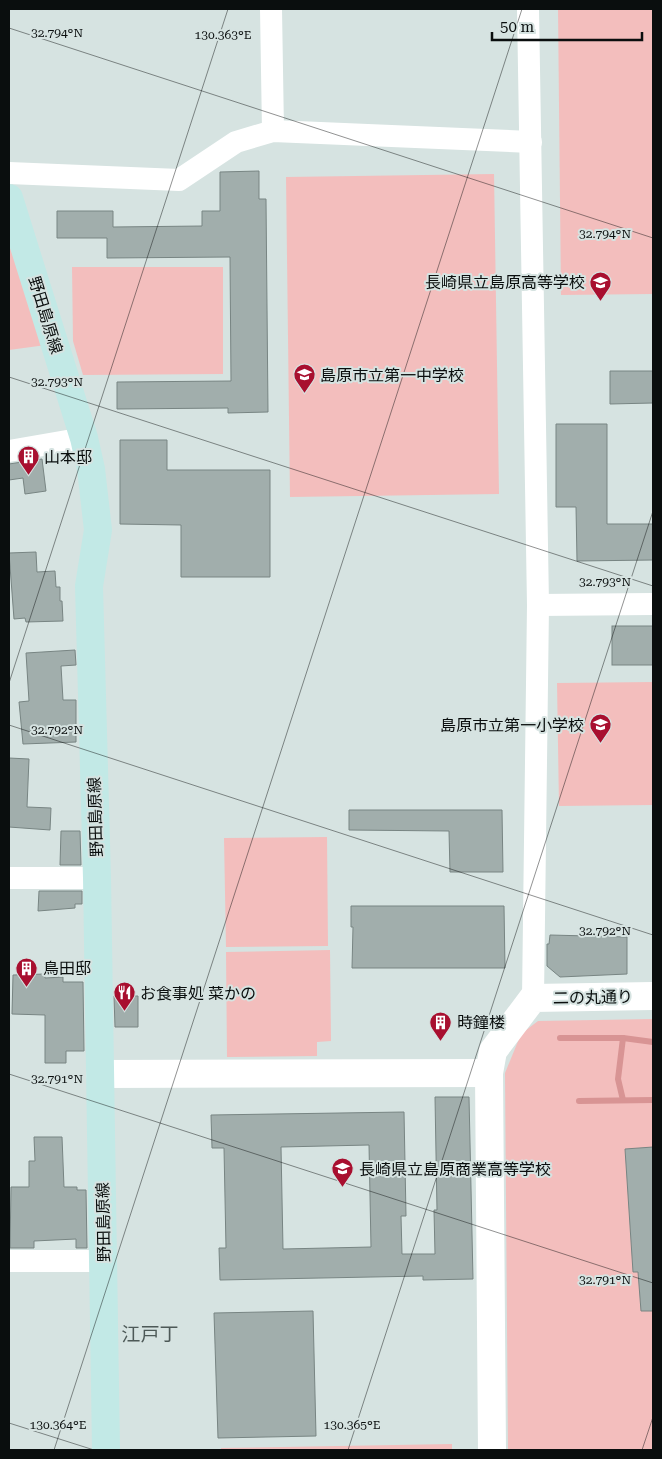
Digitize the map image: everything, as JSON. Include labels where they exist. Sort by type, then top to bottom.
[{"type":"main road","name":"野田島原線","points":[[9,198],[84,438],[91,469],[98,530],[89,586],[97,878],[106,1450]]},
{"type":"street","points":[[271,9],[273,131]]},
{"type":"street","points":[[492,1450],[489,1073],[493,1052],[534,998],[538,605],[528,9]]},
{"type":"street","points":[[9,173],[179,180],[236,142],[273,131],[531,142]]},
{"type":"street","points":[[9,451],[84,438]]},
{"type":"street","points":[[538,605],[653,604]]},
{"type":"street","points":[[9,878],[97,878]]},
{"type":"street","name":"二の丸通り","points":[[534,998],[653,996]]},
{"type":"street","points":[[100,1074],[489,1073]]},
{"type":"street","points":[[9,1261],[103,1260]]},
{"type":"shaded area","points":[[558,9],[653,9],[653,294],[561,295]]},
{"type":"shaded area","points":[[494,174],[499,494],[290,497],[286,177]]},
{"type":"shaded area","points":[[9,233],[46,345],[9,350]]},
{"type":"shaded area","points":[[72,267],[223,267],[223,374],[83,375],[73,341]]},
{"type":"shaded area","points":[[653,682],[653,805],[559,806],[557,683]]},
{"type":"shaded area","points":[[327,837],[328,946],[226,947],[224,838]]},
{"type":"shaded area","points":[[330,950],[331,1041],[317,1042],[317,1056],[227,1057],[226,952]]},
{"type":"shaded area","points":[[653,1019],[653,1450],[508,1450],[505,1073],[521,1034],[538,1021]]},
{"type":"shaded area","points":[[452,1444],[452,1450],[221,1450],[221,1448]]},
{"type":"building","points":[[259,171],[259,199],[266,199],[268,412],[228,413],[228,408],[117,409],[117,382],[231,381],[230,257],[107,258],[107,238],[57,238],[57,211],[113,211],[113,227],[202,226],[202,211],[220,211],[220,172]]},
{"type":"building","points":[[610,371],[653,371],[653,403],[610,404]]},
{"type":"building","points":[[556,424],[607,424],[607,524],[653,524],[653,560],[577,561],[576,507],[556,507]]},
{"type":"building","points":[[120,440],[167,440],[167,470],[270,470],[270,577],[181,577],[181,525],[120,524]]},
{"type":"building","name":"山本邸","points":[[42,459],[46,491],[25,494],[23,478],[9,480],[9,464]]},
{"type":"building","points":[[36,552],[37,572],[55,571],[56,587],[60,587],[63,621],[26,622],[25,618],[14,619],[9,553]]},
{"type":"building","points":[[612,626],[653,626],[653,665],[612,665]]},
{"type":"building","points":[[75,650],[76,665],[61,666],[63,700],[76,700],[76,742],[23,744],[19,702],[29,701],[26,653]]},
{"type":"building","points":[[9,758],[29,759],[27,807],[51,808],[50,830],[9,827]]},
{"type":"building","points":[[349,810],[502,810],[503,872],[450,872],[449,831],[349,830]]},
{"type":"building","points":[[61,831],[80,831],[81,865],[60,865]]},
{"type":"building","points":[[39,891],[82,891],[82,904],[75,904],[75,908],[38,911]]},
{"type":"building","points":[[351,906],[504,906],[505,968],[352,968],[353,927],[351,927]]},
{"type":"building","points":[[550,935],[627,937],[627,974],[560,977],[547,966],[547,944],[549,944]]},
{"type":"building","points":[[45,974],[45,978],[63,977],[63,982],[83,982],[84,1051],[66,1051],[66,1063],[45,1063],[45,1015],[12,1014],[13,975]]},
{"type":"building","name":"お食事処 菜かの","points":[[114,996],[138,996],[138,1027],[115,1027]]},
{"type":"building","points":[[435,1097],[469,1097],[473,1279],[423,1280],[423,1276],[220,1280],[219,1248],[226,1248],[224,1148],[212,1148],[211,1115],[404,1112],[406,1216],[401,1216],[402,1254],[435,1254],[434,1210],[437,1210]],"holes":[[[369,1145],[371,1247],[283,1249],[281,1147]]]},
{"type":"building","points":[[34,1137],[62,1137],[64,1187],[77,1187],[77,1190],[86,1190],[87,1248],[76,1248],[76,1239],[34,1241],[34,1248],[10,1248],[11,1187],[29,1187],[29,1161],[35,1161]]},
{"type":"building","points":[[653,1147],[653,1311],[641,1311],[638,1272],[633,1272],[625,1149]]},
{"type":"building","points":[[313,1311],[316,1436],[218,1438],[214,1313]]},
{"type":"waterway","points":[[560,1038],[623,1038],[653,1042]]},
{"type":"waterway","points":[[623,1038],[618,1079],[623,1100]]},
{"type":"waterway","points":[[579,1101],[653,1100]]},
{"type":"place","name":"長崎県立島原高等学校","points":[[601,301]]},
{"type":"place","name":"島原市立第一中学校","points":[[304,394]]},
{"type":"place","name":"山本邸","points":[[28,476]]},
{"type":"place","name":"島原市立第一小学校","points":[[600,744]]},
{"type":"place","name":"鳥田邸","points":[[27,987]]},
{"type":"place","name":"お食事処 菜かの","points":[[124,1012]]},
{"type":"place","name":"時鐘楼","points":[[441,1041]]},
{"type":"place","name":"長崎県立島原商業高等学校","points":[[343,1188]]},
{"type":"district","name":"江戸丁","points":[[150,1334]]}]
